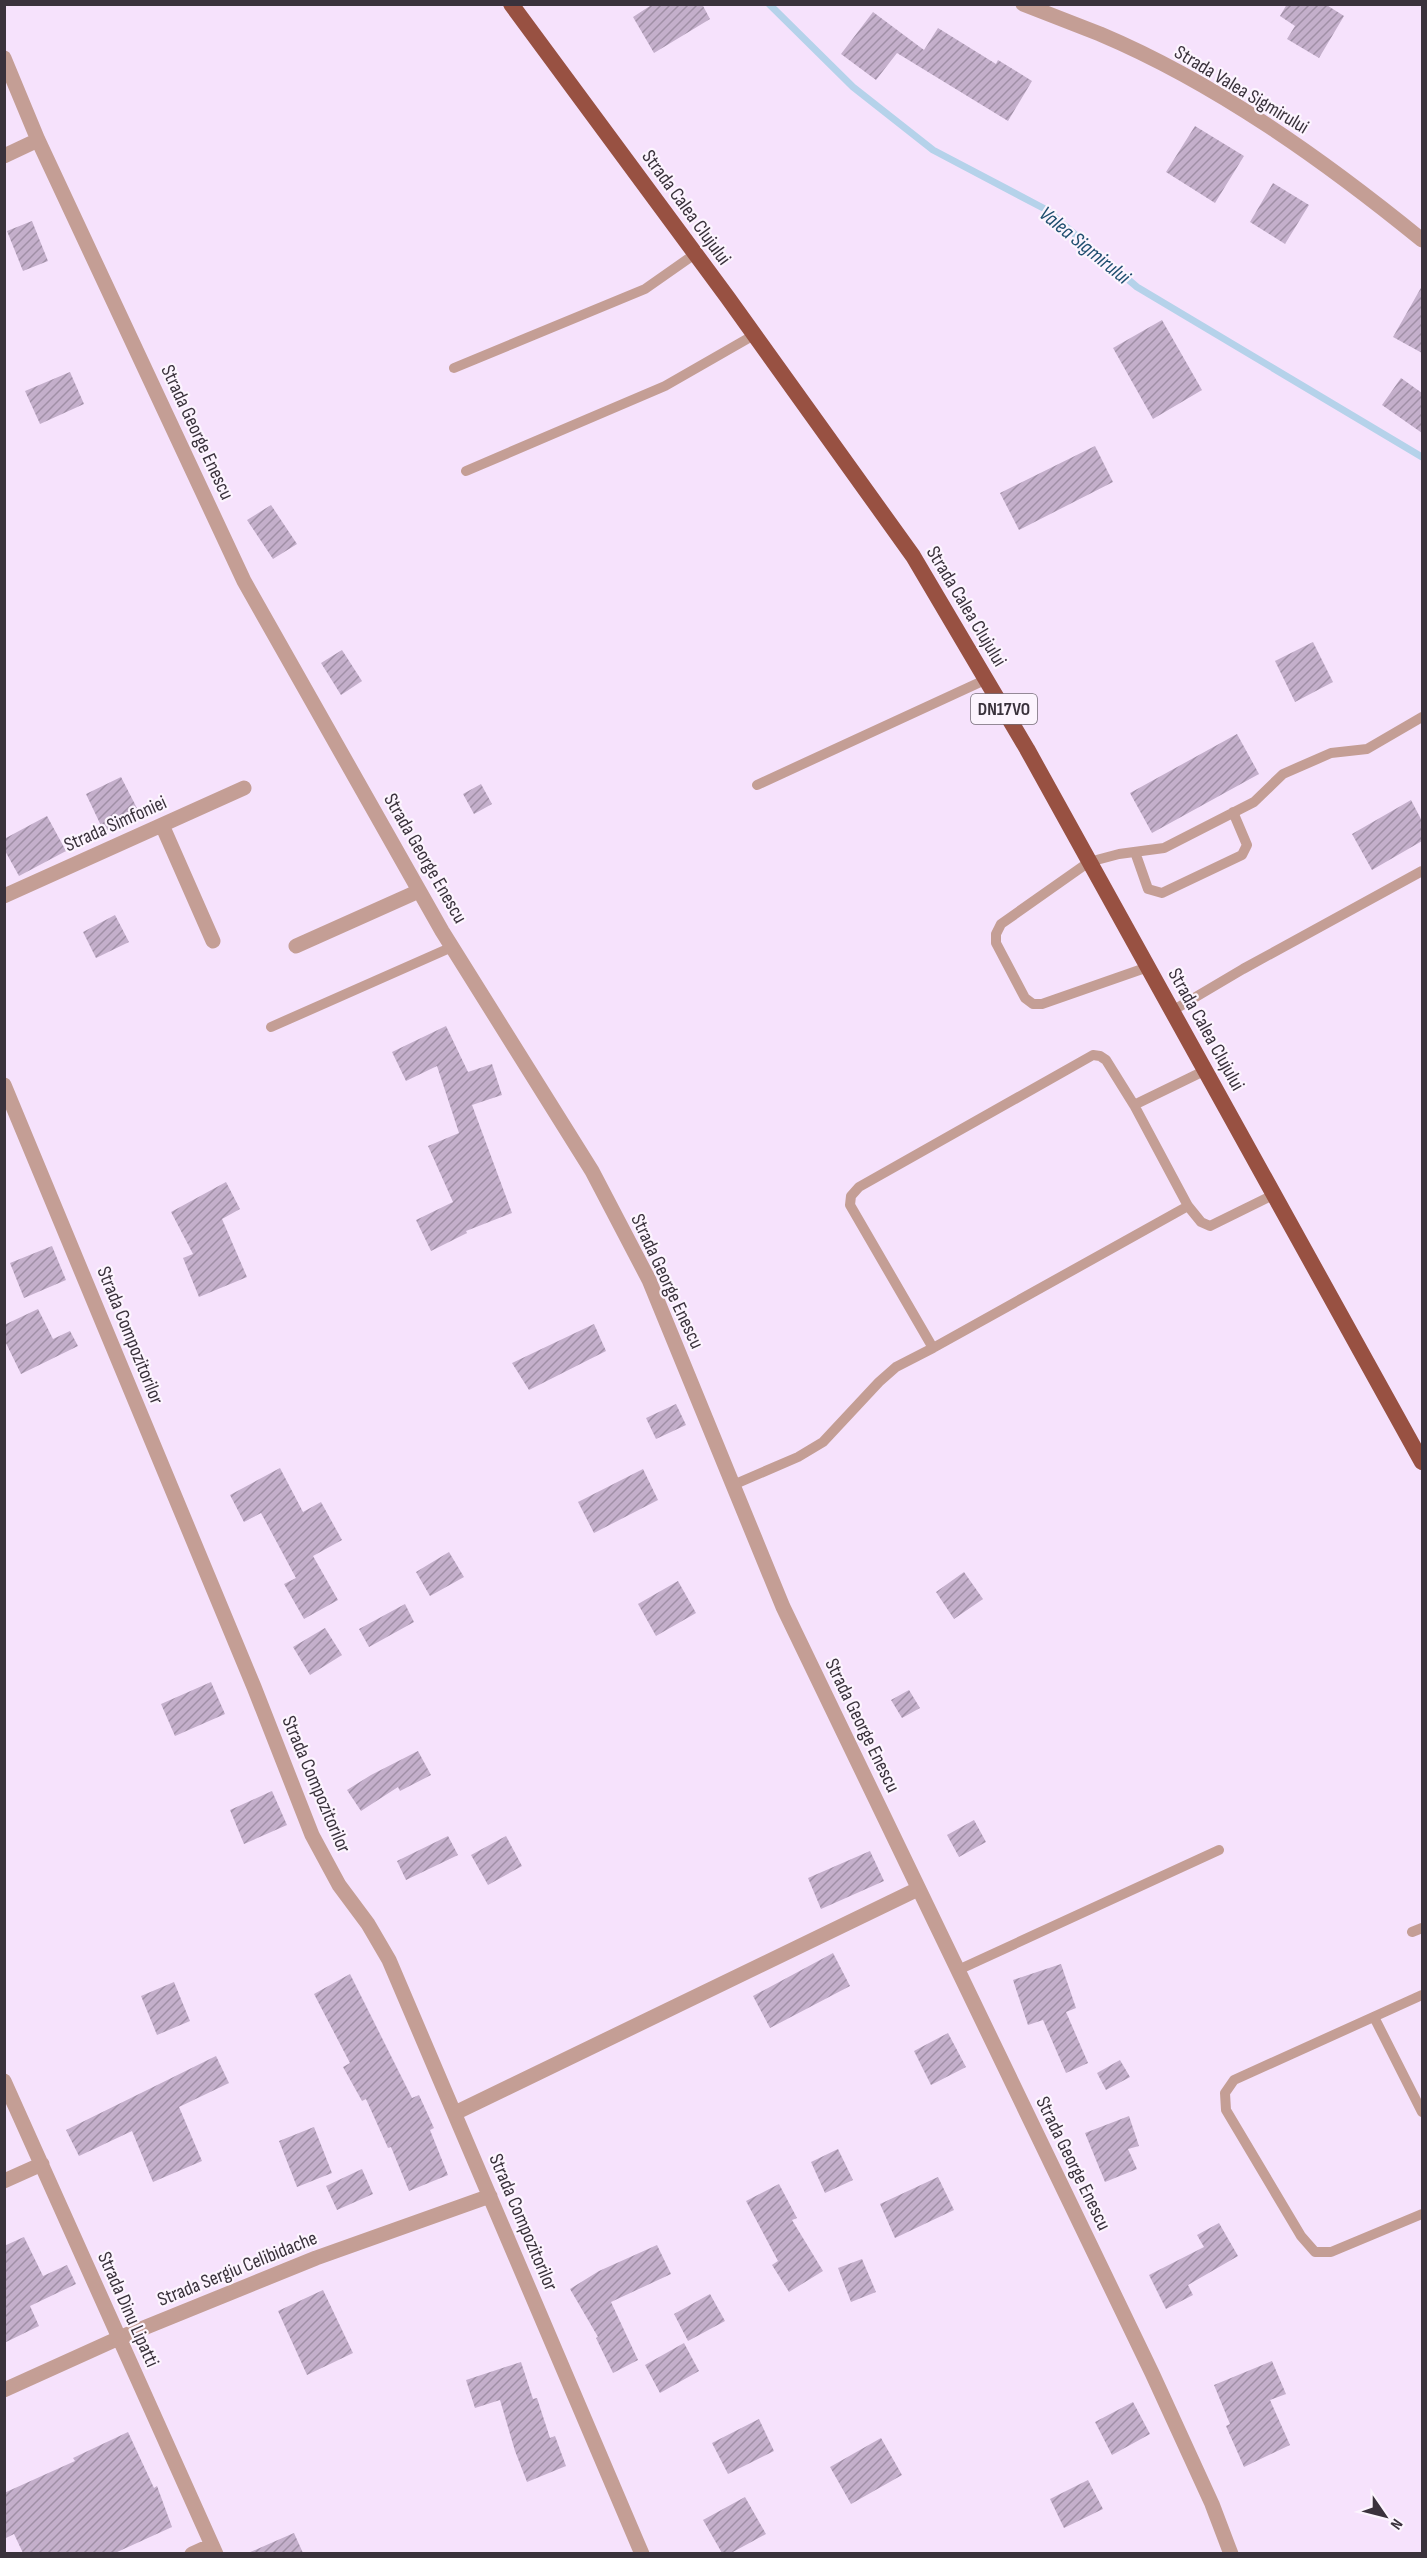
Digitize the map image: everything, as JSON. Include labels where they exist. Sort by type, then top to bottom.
[{"type":"highway","name":"Strada Calea Clujului","points":[[511,4],[754,334],[913,556],[987,679],[1422,1461]]},
{"type":"street","name":"Strada Valea Sigmirului","points":[[1023,4],[1101,35],[1196,82],[1280,133],[1371,198],[1422,240]]},
{"type":"street","name":"Strada George Enescu","points":[[4,58],[38,140],[244,581],[452,947],[592,1171],[649,1280],[783,1607],[1152,2373],[1212,2504],[1231,2553]]},
{"type":"street","points":[[4,156],[38,140]]},
{"type":"street","name":"Strada Simfoniei","points":[[4,896],[244,788]]},
{"type":"street","points":[[162,825],[213,941]]},
{"type":"street","points":[[296,946],[419,891]]},
{"type":"street","name":"Strada Compozitorilor","points":[[4,1085],[254,1687],[312,1835],[339,1885],[368,1924],[389,1960],[642,2553]]},
{"type":"street","points":[[455,2113],[918,1889]]},
{"type":"street","name":"Strada Dinu Lipatti","points":[[4,2081],[214,2549]]},
{"type":"street","points":[[4,2181],[42,2164]]},
{"type":"street","name":"Strada Sergiu Celibidache","points":[[4,2390],[119,2338],[316,2258],[490,2196]]},
{"type":"street","points":[[192,2553],[214,2549]]},
{"type":"lane","points":[[454,368],[645,289],[695,254]]},
{"type":"lane","points":[[466,471],[665,387],[754,334]]},
{"type":"lane","points":[[757,785],[987,679]]},
{"type":"lane","points":[[1148,967],[1042,1004],[1033,1004],[1025,998],[996,943],[996,934],[1001,924],[1089,862],[1164,848],[1254,802],[1283,774],[1331,753],[1367,748],[1422,717]]},
{"type":"lane","points":[[1135,852],[1148,889],[1155,893],[1162,893],[1242,855],[1247,845],[1233,812]]},
{"type":"lane","points":[[1172,1011],[1243,969],[1422,871]]},
{"type":"lane","points":[[271,1027],[452,947]]},
{"type":"lane","points":[[933,1348],[850,1205],[851,1196],[859,1187],[1093,1055],[1106,1060],[1134,1105],[1188,1206],[1201,1222],[1210,1226],[1275,1194]]},
{"type":"lane","points":[[1134,1105],[1206,1070]]},
{"type":"lane","points":[[733,1485],[798,1457],[823,1442],[896,1367],[1188,1206]]},
{"type":"lane","points":[[958,1970],[1219,1850]]},
{"type":"lane","points":[[1422,1995],[1234,2080],[1225,2093],[1226,2110],[1301,2236],[1315,2252],[1331,2252],[1422,2214]]},
{"type":"lane","points":[[1374,2017],[1422,2112]]},
{"type":"building","points":[[653,4],[702,4],[710,19],[654,53],[633,17]]},
{"type":"building","points":[[1287,4],[1325,4],[1344,16],[1319,58],[1287,39],[1295,26],[1280,16]]},
{"type":"building","points":[[873,12],[924,50],[938,28],[996,64],[998,60],[1032,81],[1008,121],[897,53],[876,80],[841,54]]},
{"type":"building","points":[[1195,126],[1244,156],[1215,203],[1166,172]]},
{"type":"building","points":[[1273,183],[1309,205],[1285,244],[1250,222]]},
{"type":"building","points":[[32,221],[48,261],[23,271],[7,231]]},
{"type":"building","points":[[1422,286],[1422,353],[1393,337]]},
{"type":"building","points":[[1162,320],[1202,390],[1153,419],[1113,348]]},
{"type":"building","points":[[70,372],[84,404],[40,424],[25,391]]},
{"type":"building","points":[[1401,378],[1422,393],[1422,433],[1382,405]]},
{"type":"building","points":[[1095,446],[1113,482],[1019,530],[1000,493]]},
{"type":"building","points":[[271,505],[297,544],[273,559],[247,520]]},
{"type":"building","points":[[1313,642],[1333,682],[1295,702],[1275,661]]},
{"type":"building","points":[[342,650],[362,681],[341,695],[321,663]]},
{"type":"building","points":[[1237,734],[1259,774],[1152,833],[1130,793]]},
{"type":"building","points":[[121,777],[140,814],[104,832],[86,794]]},
{"type":"building","points":[[481,784],[492,804],[474,814],[463,794]]},
{"type":"building","points":[[1411,800],[1422,821],[1422,841],[1372,870],[1352,834]]},
{"type":"building","points":[[47,816],[66,851],[19,876],[4,849],[4,839]]},
{"type":"building","points":[[115,915],[129,942],[96,958],[83,932]]},
{"type":"building","points":[[446,1026],[468,1072],[492,1064],[502,1095],[472,1105],[512,1213],[466,1231],[467,1233],[431,1251],[416,1220],[453,1202],[428,1146],[459,1133],[437,1066],[406,1081],[392,1052]]},
{"type":"building","points":[[226,1182],[240,1209],[222,1219],[247,1277],[199,1297],[183,1258],[193,1254],[171,1212]]},
{"type":"building","points":[[52,1246],[66,1280],[24,1298],[10,1263]]},
{"type":"building","points":[[38,1309],[53,1339],[70,1331],[78,1346],[21,1374],[4,1339],[4,1325]]},
{"type":"building","points":[[594,1324],[606,1351],[529,1390],[512,1363]]},
{"type":"building","points":[[676,1404],[686,1425],[656,1439],[646,1418]]},
{"type":"building","points":[[280,1468],[303,1512],[321,1502],[342,1540],[313,1556],[338,1600],[304,1619],[284,1584],[296,1578],[261,1513],[244,1522],[230,1495]]},
{"type":"building","points":[[643,1469],[658,1500],[594,1533],[578,1502]]},
{"type":"building","points":[[449,1552],[464,1577],[430,1596],[416,1572]]},
{"type":"building","points":[[964,1572],[983,1599],[954,1619],[936,1592]]},
{"type":"building","points":[[678,1581],[696,1613],[656,1636],[638,1604]]},
{"type":"building","points":[[405,1604],[414,1622],[369,1647],[359,1629]]},
{"type":"building","points":[[325,1628],[342,1655],[310,1675],[293,1647]]},
{"type":"building","points":[[211,1682],[225,1714],[175,1736],[161,1704]]},
{"type":"building","points":[[909,1690],[920,1708],[902,1718],[891,1700]]},
{"type":"building","points":[[418,1751],[431,1775],[400,1791],[398,1787],[361,1811],[347,1790]]},
{"type":"building","points":[[272,1791],[287,1825],[244,1844],[230,1810]]},
{"type":"building","points":[[974,1820],[986,1842],[959,1857],[947,1835]]},
{"type":"building","points":[[448,1836],[458,1855],[406,1880],[397,1861]]},
{"type":"building","points":[[506,1836],[522,1866],[488,1885],[471,1855]]},
{"type":"building","points":[[870,1851],[884,1881],[821,1909],[808,1878]]},
{"type":"building","points":[[833,1953],[850,1986],[770,2028],[753,1996]]},
{"type":"building","points":[[1061,1964],[1076,2008],[1066,2012],[1088,2063],[1066,2073],[1043,2020],[1028,2025],[1013,1980]]},
{"type":"building","points":[[350,1974],[412,2098],[419,2095],[434,2128],[430,2130],[448,2175],[409,2191],[391,2147],[388,2148],[366,2099],[362,2101],[343,2067],[350,2063],[314,1994]]},
{"type":"building","points":[[174,1982],[190,2021],[157,2035],[141,1996]]},
{"type":"building","points":[[948,2033],[966,2067],[931,2085],[914,2051]]},
{"type":"building","points":[[216,2056],[229,2083],[179,2107],[202,2161],[153,2182],[132,2131],[79,2156],[66,2130]]},
{"type":"building","points":[[1120,2060],[1130,2077],[1106,2090],[1097,2073]]},
{"type":"building","points":[[1129,2116],[1139,2146],[1128,2149],[1137,2169],[1105,2182],[1085,2133]]},
{"type":"building","points":[[314,2127],[332,2173],[297,2187],[279,2141]]},
{"type":"building","points":[[838,2149],[853,2180],[825,2193],[811,2162]]},
{"type":"building","points":[[362,2169],[373,2194],[337,2210],[326,2186]]},
{"type":"building","points":[[938,2177],[954,2210],[895,2238],[880,2204]]},
{"type":"building","points":[[779,2184],[797,2218],[792,2220],[823,2271],[789,2292],[772,2265],[778,2261],[746,2201]]},
{"type":"building","points":[[1219,2223],[1238,2256],[1188,2285],[1193,2295],[1166,2309],[1149,2275],[1204,2247],[1197,2235]]},
{"type":"building","points":[[24,2237],[43,2276],[67,2265],[76,2284],[30,2306],[39,2326],[4,2343],[4,2246]]},
{"type":"building","points":[[657,2245],[671,2274],[611,2302],[638,2360],[613,2373],[596,2338],[598,2337],[570,2289],[599,2271]]},
{"type":"building","points":[[862,2259],[876,2292],[851,2302],[838,2268]]},
{"type":"building","points":[[323,2290],[353,2353],[307,2375],[278,2311]]},
{"type":"building","points":[[710,2294],[725,2321],[688,2341],[674,2314]]},
{"type":"building","points":[[684,2343],[699,2371],[660,2393],[645,2365]]},
{"type":"building","points":[[1272,2361],[1286,2394],[1270,2400],[1290,2445],[1244,2467],[1226,2426],[1230,2424],[1214,2385]]},
{"type":"building","points":[[521,2362],[533,2399],[537,2398],[550,2438],[555,2436],[566,2466],[527,2482],[500,2400],[475,2408],[466,2380]]},
{"type":"building","points":[[1133,2402],[1150,2434],[1112,2455],[1095,2422]]},
{"type":"building","points":[[759,2419],[774,2451],[728,2474],[712,2443]]},
{"type":"building","points":[[128,2432],[154,2488],[157,2486],[172,2527],[115,2553],[23,2553],[14,2534],[4,2539],[4,2493],[75,2461],[73,2458]]},
{"type":"building","points":[[881,2438],[902,2475],[851,2504],[830,2467]]},
{"type":"building","points":[[1088,2480],[1103,2509],[1064,2528],[1050,2499]]},
{"type":"building","points":[[745,2497],[766,2534],[731,2553],[722,2553],[703,2520]]},
{"type":"building","points":[[294,2533],[303,2553],[248,2553]]},
{"type":"waterway","name":"Valea Sigmirului","points":[[769,4],[853,87],[933,150],[1045,209],[1137,287],[1422,457]]}]
